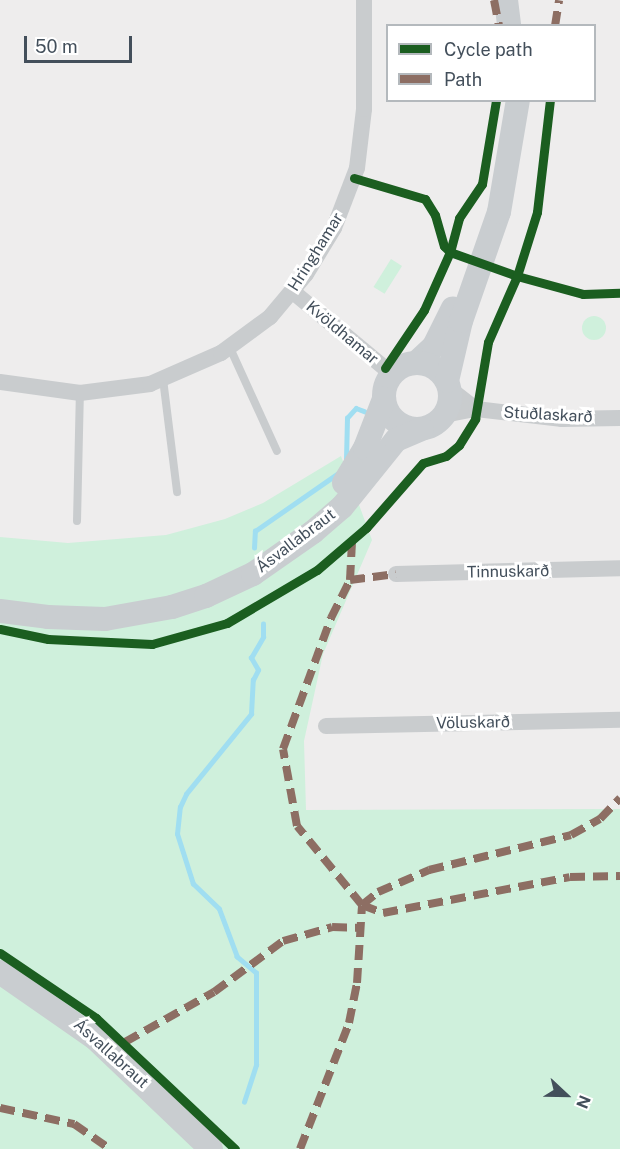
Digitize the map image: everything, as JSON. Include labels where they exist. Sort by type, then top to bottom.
[{"type":"main road","points":[[506,0],[509,24]]},
{"type":"main road","points":[[522,24],[524,0]]},
{"type":"main road","points":[[506,102],[490,199],[474,254],[447,322],[434,346],[416,363],[392,374],[384,399],[392,418],[401,425],[422,429],[444,415],[461,321],[499,212],[518,102]]},
{"type":"main road","points":[[416,363],[434,368],[448,385]]},
{"type":"main road","name":"Ásvallabraut","points":[[0,595],[77,605],[134,599],[177,590],[244,563],[297,530],[338,491],[365,448],[384,399]]},
{"type":"main road","name":"Ásvallabraut","points":[[0,611],[48,617],[105,619],[172,607],[206,596],[253,573],[313,532],[342,507],[396,440],[422,429]]},
{"type":"main road","name":"Ásvallabraut","points":[[0,972],[96,1039],[211,1149]]},
{"type":"main road","name":"Ásvallabraut","points":[[0,989],[92,1055],[191,1149]]},
{"type":"street","name":"Hringhamar","points":[[0,382],[80,393],[116,391],[163,379],[230,348],[270,317],[292,291],[334,228],[357,168],[364,109],[364,0]]},
{"type":"street","name":"Kvöldhamar","points":[[292,291],[392,374]]},
{"type":"street","points":[[448,385],[476,410]]},
{"type":"street","name":"Stuðlaskarð","points":[[444,415],[476,410],[562,419],[620,418]]},
{"type":"street","name":"Tinnuskarð","points":[[396,574],[620,568]]},
{"type":"street","name":"Völuskarð","points":[[326,726],[620,720]]},
{"type":"lane","points":[[230,348],[277,451]]},
{"type":"lane","points":[[163,379],[177,492]]},
{"type":"lane","points":[[77,521],[80,393]]},
{"type":"green space","points":[[391,259],[402,266],[385,294],[374,287]]},
{"type":"green space","points":[[594,316],[603,319],[606,328],[603,337],[594,340],[585,337],[582,328],[585,319]]},
{"type":"green space","points":[[341,456],[372,540],[323,654],[304,741],[306,810],[620,809],[620,1149],[0,1149],[0,537],[68,543],[166,535],[225,519],[263,503]]},
{"type":"waterway","points":[[346,459],[347,418],[356,408],[364,411]]},
{"type":"waterway","points":[[254,548],[255,531],[337,474]]},
{"type":"waterway","points":[[244,1102],[256,1065],[256,973],[237,957],[219,909],[193,884],[177,834],[180,807],[186,794],[251,714],[253,680],[258,670],[251,658],[263,637],[263,624]]},
{"type":"marked path","points":[[494,0],[499,24]]},
{"type":"marked path","points":[[555,24],[559,0]]},
{"type":"marked path","points":[[300,1149],[349,1023],[357,983],[362,905],[297,826],[283,749],[331,618],[350,580],[352,541]]},
{"type":"marked path","points":[[350,580],[396,574]]},
{"type":"marked path","points":[[362,905],[378,892],[429,870],[571,835],[600,819],[620,798]]},
{"type":"marked path","points":[[362,905],[383,913],[570,877],[620,876]]},
{"type":"marked path","points":[[125,1042],[214,992],[283,941],[332,927],[362,928]]},
{"type":"marked path","points":[[0,1108],[74,1124],[110,1149]]},
{"type":"cycle path","points":[[385,368],[424,310],[450,252],[459,218],[482,184],[496,102]]},
{"type":"cycle path","points":[[0,629],[48,639],[152,644],[227,623],[317,570],[366,528],[423,463],[446,456],[459,445],[475,419],[488,342],[517,276],[537,212],[550,102]]},
{"type":"cycle path","points":[[354,178],[425,199],[435,215],[444,246],[450,252],[517,276],[583,294],[620,293]]},
{"type":"cycle path","points":[[0,953],[96,1018],[235,1149]]}]
